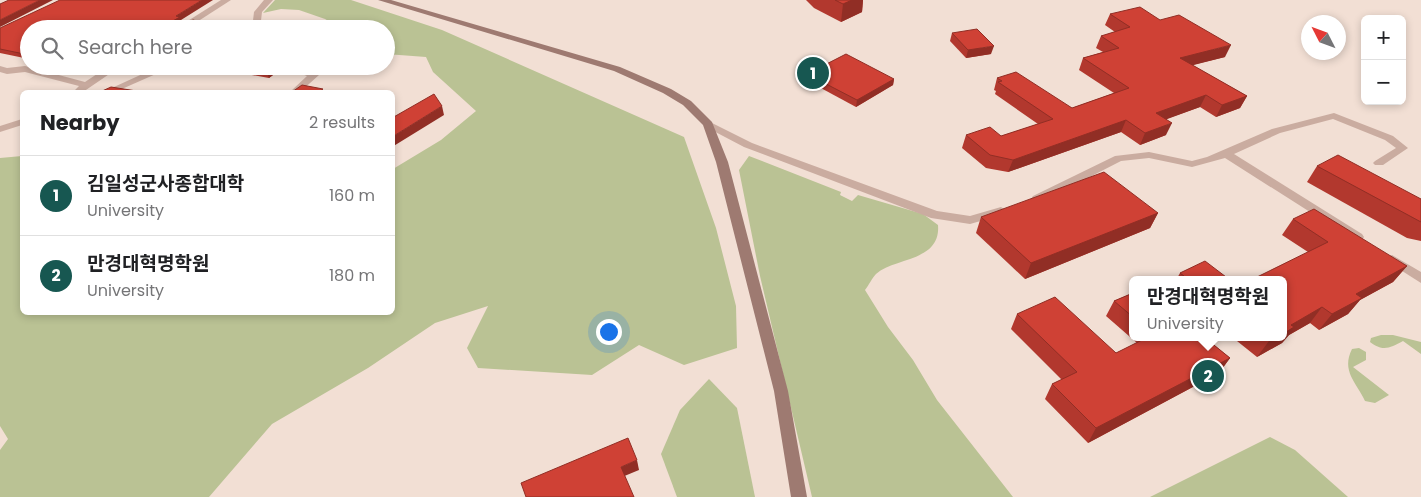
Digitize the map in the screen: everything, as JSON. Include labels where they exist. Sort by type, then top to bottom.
[{"type":"main road","points":[[382,0],[617,69],[674,95],[687,103],[708,124],[722,162],[781,391],[799,497]]},
{"type":"street","points":[[194,20],[227,0]]},
{"type":"street","points":[[257,20],[258,12],[269,0]]},
{"type":"street","points":[[0,69],[7,71],[20,70]]},
{"type":"street","points":[[42,75],[82,89],[103,75]]},
{"type":"street","points":[[113,90],[148,75]]},
{"type":"street","points":[[297,90],[314,75]]},
{"type":"street","points":[[1029,202],[1119,158],[1149,155],[1192,164],[1227,154],[1276,131],[1334,116],[1389,138],[1403,148],[1379,163]]},
{"type":"street","points":[[0,129],[20,123]]},
{"type":"street","points":[[708,124],[748,145],[934,215],[970,220],[1012,207]]},
{"type":"street","points":[[1227,154],[1365,241]]},
{"type":"street","points":[[1381,252],[1421,278]]},
{"type":"green space","points":[[275,0],[351,0],[442,30],[684,137],[716,228],[736,306],[737,348],[684,365],[639,345],[592,375],[478,368],[467,348],[488,306],[435,323],[368,368],[272,424],[209,497],[0,497],[0,450],[8,439],[0,426],[0,158],[20,156],[20,315],[395,315],[395,168],[441,140],[476,111],[433,72],[426,57],[395,55],[395,20],[327,20],[299,10],[281,9],[263,13]]},
{"type":"green space","points":[[749,156],[841,192],[840,195],[852,201],[858,195],[923,214],[938,225],[937,237],[932,246],[915,257],[894,264],[876,274],[865,290],[888,327],[913,360],[937,400],[1013,497],[812,497],[760,276],[739,170]]},
{"type":"green space","points":[[1381,335],[1393,335],[1421,342],[1421,354],[1403,341],[1386,348],[1379,347],[1370,342],[1371,338]]},
{"type":"green space","points":[[1359,348],[1366,352],[1366,360],[1353,367],[1389,395],[1375,403],[1365,401],[1349,370],[1349,357],[1352,349]]},
{"type":"green space","points":[[709,379],[737,408],[755,497],[677,497],[661,454],[680,410]]},
{"type":"green space","points":[[1270,437],[1295,450],[1348,497],[1150,497]]},
{"type":"building","points":[[9,0],[40,0],[0,20],[0,4]]},
{"type":"building","points":[[60,0],[202,0],[176,16],[180,17],[175,20],[20,20],[20,53],[0,49],[0,28]]},
{"type":"building","points":[[835,0],[852,0],[843,4]]},
{"type":"building","points":[[1140,7],[1160,20],[1179,15],[1231,45],[1180,58],[1247,96],[1222,105],[1206,95],[1156,113],[1172,123],[1145,133],[1126,120],[1013,160],[990,155],[966,135],[990,127],[1001,136],[1053,119],[998,82],[1002,81],[997,78],[1016,72],[1072,108],[1129,88],[1083,58],[1119,48],[1101,36],[1130,27],[1110,14]]},
{"type":"building","points":[[977,29],[994,46],[968,50],[952,33]]},
{"type":"building","points":[[846,54],[894,79],[857,100],[807,74]]},
{"type":"building","points":[[302,85],[323,89],[322,90],[295,90]]},
{"type":"building","points":[[111,87],[130,90],[104,90]]},
{"type":"building","points":[[434,94],[442,106],[395,135],[395,116]]},
{"type":"building","points":[[1338,155],[1421,199],[1421,222],[1317,166]]},
{"type":"building","points":[[1104,172],[1158,213],[1031,263],[981,217]]},
{"type":"building","points":[[1314,209],[1407,266],[1356,294],[1362,298],[1332,314],[1322,307],[1291,325],[1294,327],[1287,331],[1287,276],[1259,276],[1328,242],[1293,219]]},
{"type":"building","points":[[1205,261],[1225,276],[1184,276],[1180,273]]},
{"type":"building","points":[[1129,295],[1129,314],[1114,301]]},
{"type":"building","points":[[1055,297],[1116,353],[1140,341],[1209,341],[1230,358],[1096,428],[1052,384],[1077,372],[1017,314]]},
{"type":"building","points":[[628,438],[637,460],[621,467],[634,497],[526,497],[521,483]]},
{"type":"place","name":"김일성군사종합대학","points":[[813,73]]},
{"type":"place","name":"만경대혁명학원","points":[[1208,376]]}]
